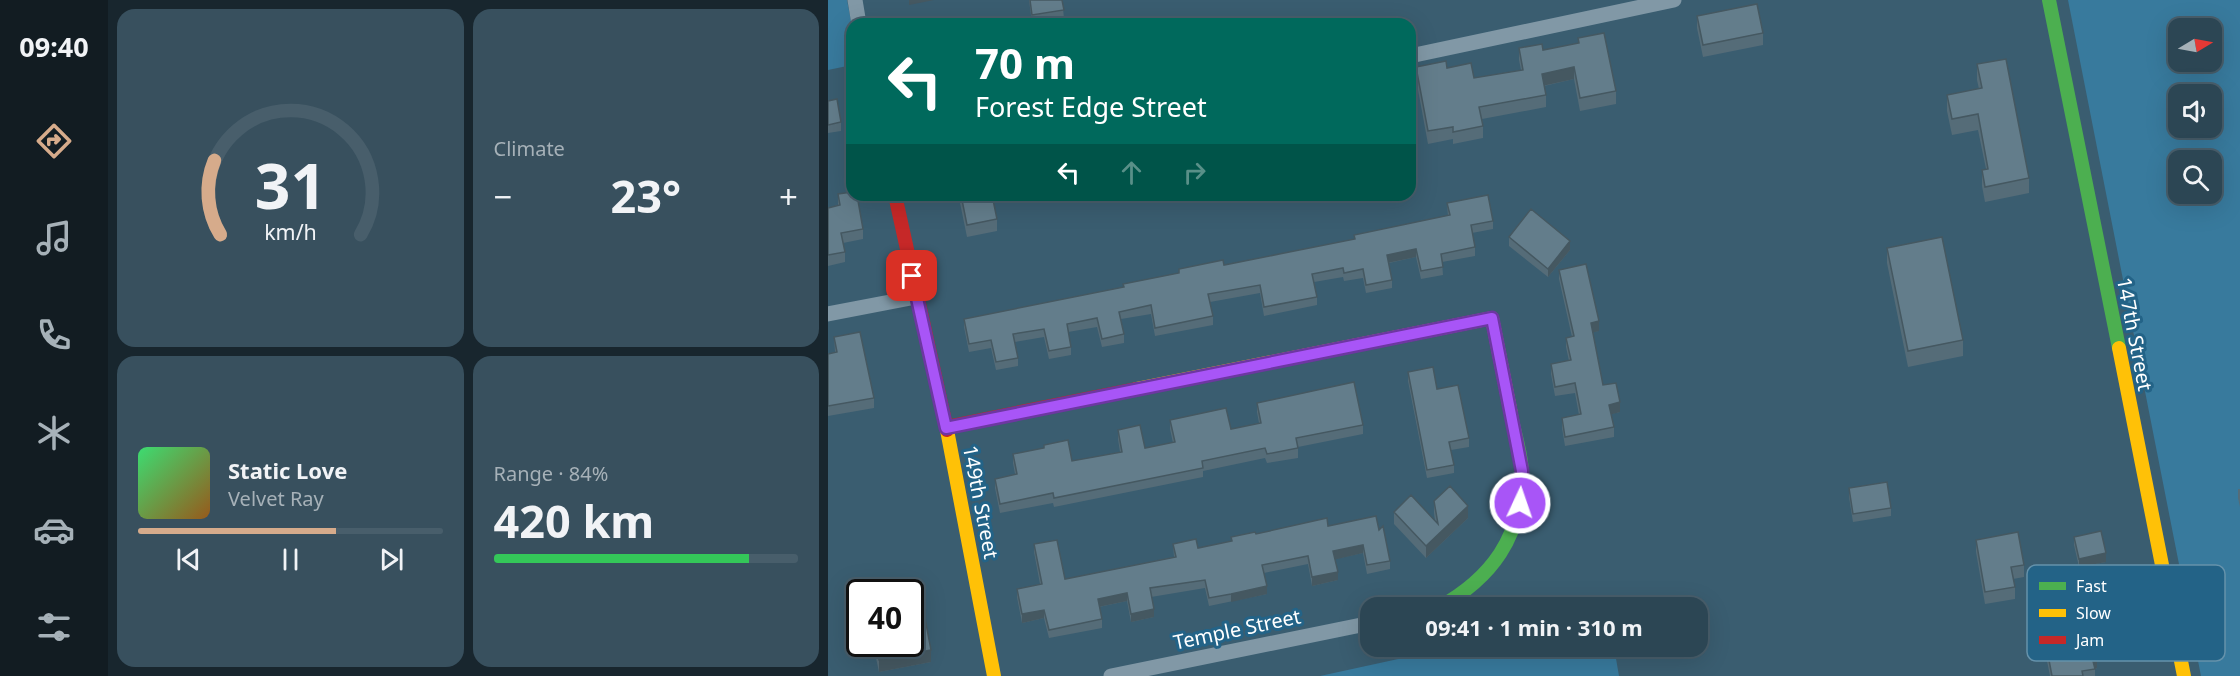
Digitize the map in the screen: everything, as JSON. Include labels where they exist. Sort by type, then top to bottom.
[{"type":"street","points":[[855,0],[858,18]]},
{"type":"street","points":[[1416,55],[1674,0]]},
{"type":"street","name":"147th Street","points":[[2049,0],[2162,565]]},
{"type":"street","name":"149th Street","points":[[896,201],[946,428],[994,676]]},
{"type":"street","points":[[828,314],[916,297]]},
{"type":"street","points":[[946,428],[1492,318],[1522,471],[1522,490],[1518,516],[1495,565],[1458,597]]},
{"type":"street","name":"Temple Street","points":[[1111,676],[1360,625]]},
{"type":"street","name":"147th Street","points":[[2181,661],[2184,676]]},
{"type":"shaded area","points":[[828,0],[847,0],[850,18],[846,18],[846,66],[828,70]]},
{"type":"shaded area","points":[[2068,0],[2240,0],[2240,676],[2201,676],[2198,661],[2225,661],[2225,565],[2179,565]]},
{"type":"shaded area","points":[[1407,657],[1616,657],[1619,676],[1320,676]]},
{"type":"building","points":[[1030,0],[1062,0],[1064,10],[1032,15]]},
{"type":"building","points":[[1757,4],[1763,33],[1703,45],[1697,16]]},
{"type":"building","points":[[1604,33],[1616,91],[1580,98],[1574,67],[1542,74],[1546,95],[1479,107],[1483,126],[1453,132],[1453,127],[1428,131],[1416,67],[1446,61],[1447,68],[1471,63],[1474,78],[1523,70],[1519,48],[1542,44],[1543,50],[1579,43],[1578,38]]},
{"type":"building","points":[[2006,59],[2029,178],[1985,187],[1982,170],[1988,169],[1978,114],[1952,119],[1947,95],[1982,88],[1977,64]]},
{"type":"building","points":[[837,99],[841,122],[828,125],[828,101]]},
{"type":"building","points":[[846,193],[846,201],[858,201],[863,229],[841,233],[845,252],[828,255],[828,208],[840,205],[838,194]]},
{"type":"building","points":[[1488,195],[1493,221],[1471,225],[1475,247],[1441,254],[1443,267],[1421,271],[1416,249],[1387,255],[1392,280],[1366,285],[1363,269],[1344,273],[1343,268],[1312,274],[1317,297],[1264,307],[1260,285],[1208,294],[1213,316],[1155,328],[1151,305],[1119,312],[1124,334],[1102,339],[1097,318],[1067,324],[1071,347],[1049,351],[1044,329],[1013,334],[1018,358],[996,362],[991,340],[969,344],[964,319],[1124,287],[1123,284],[1179,273],[1179,269],[1223,260],[1224,265],[1355,239],[1354,235],[1450,215],[1447,203]]},
{"type":"building","points":[[962,201],[993,201],[997,219],[967,225]]},
{"type":"building","points":[[1531,209],[1570,241],[1548,269],[1509,237]]},
{"type":"building","points":[[1942,237],[1963,340],[1908,351],[1887,248]]},
{"type":"building","points":[[1586,264],[1599,321],[1591,323],[1603,385],[1616,383],[1620,402],[1609,405],[1614,427],[1565,437],[1562,418],[1581,414],[1575,383],[1555,387],[1551,364],[1571,360],[1566,338],[1574,336],[1559,270]]},
{"type":"building","points":[[860,332],[874,398],[828,406],[828,354],[837,352],[834,337]]},
{"type":"building","points":[[1433,367],[1437,389],[1458,385],[1469,438],[1449,442],[1454,465],[1427,470],[1408,372]]},
{"type":"building","points":[[1354,382],[1363,425],[1296,438],[1298,448],[1267,454],[1265,448],[1202,461],[1203,468],[1054,498],[1053,493],[1000,504],[995,479],[1017,474],[1013,454],[1044,448],[1044,445],[1068,440],[1072,461],[1122,452],[1118,430],[1140,425],[1145,448],[1175,442],[1170,420],[1226,408],[1231,429],[1261,423],[1257,403]]},
{"type":"building","points":[[1887,482],[1891,508],[1853,514],[1849,488]]},
{"type":"building","points":[[1450,486],[1468,506],[1426,546],[1394,512],[1411,495],[1438,524],[1434,501]]},
{"type":"building","points":[[1376,516],[1379,530],[1383,526],[1390,561],[1367,565],[1363,545],[1333,551],[1338,572],[1312,577],[1308,556],[1262,565],[1267,586],[1209,598],[1205,580],[1150,588],[1154,609],[1131,614],[1127,593],[1098,599],[1102,619],[1049,630],[1044,610],[1022,614],[1017,589],[1042,584],[1034,544],[1057,540],[1065,579],[1176,557],[1173,544],[1196,539],[1198,548],[1232,541],[1231,537],[1255,532],[1256,534],[1327,518],[1328,526]]},
{"type":"building","points":[[2101,531],[2106,553],[2079,559],[2074,537]]},
{"type":"building","points":[[2018,532],[2024,565],[2011,567],[2015,587],[1985,592],[1976,540]]},
{"type":"building","points":[[924,613],[931,650],[924,651]]},
{"type":"building","points":[[878,657],[895,657],[879,660]]},
{"type":"building","points":[[2049,661],[2093,661],[2095,669],[2082,671],[2083,676],[2052,676]]},
{"type":"traffic: fast","points":[[2049,0],[2119,348]]},
{"type":"traffic: fast","points":[[1455,597],[1488,569],[1510,536],[1516,517],[1521,496],[1522,473],[1511,414]]},
{"type":"traffic: slow","points":[[1136,389],[1492,318],[1511,414]]},
{"type":"traffic: slow","points":[[2119,348],[2162,565]]},
{"type":"traffic: slow","points":[[947,430],[994,676]]},
{"type":"traffic: slow","points":[[2181,661],[2184,676]]},
{"type":"traffic: jam","points":[[896,201],[947,430]]},
{"type":"traffic: jam","points":[[946,427],[1136,389]]},
{"type":"route","points":[[912,276],[946,428],[1492,318],[1522,471],[1520,503]]}]
